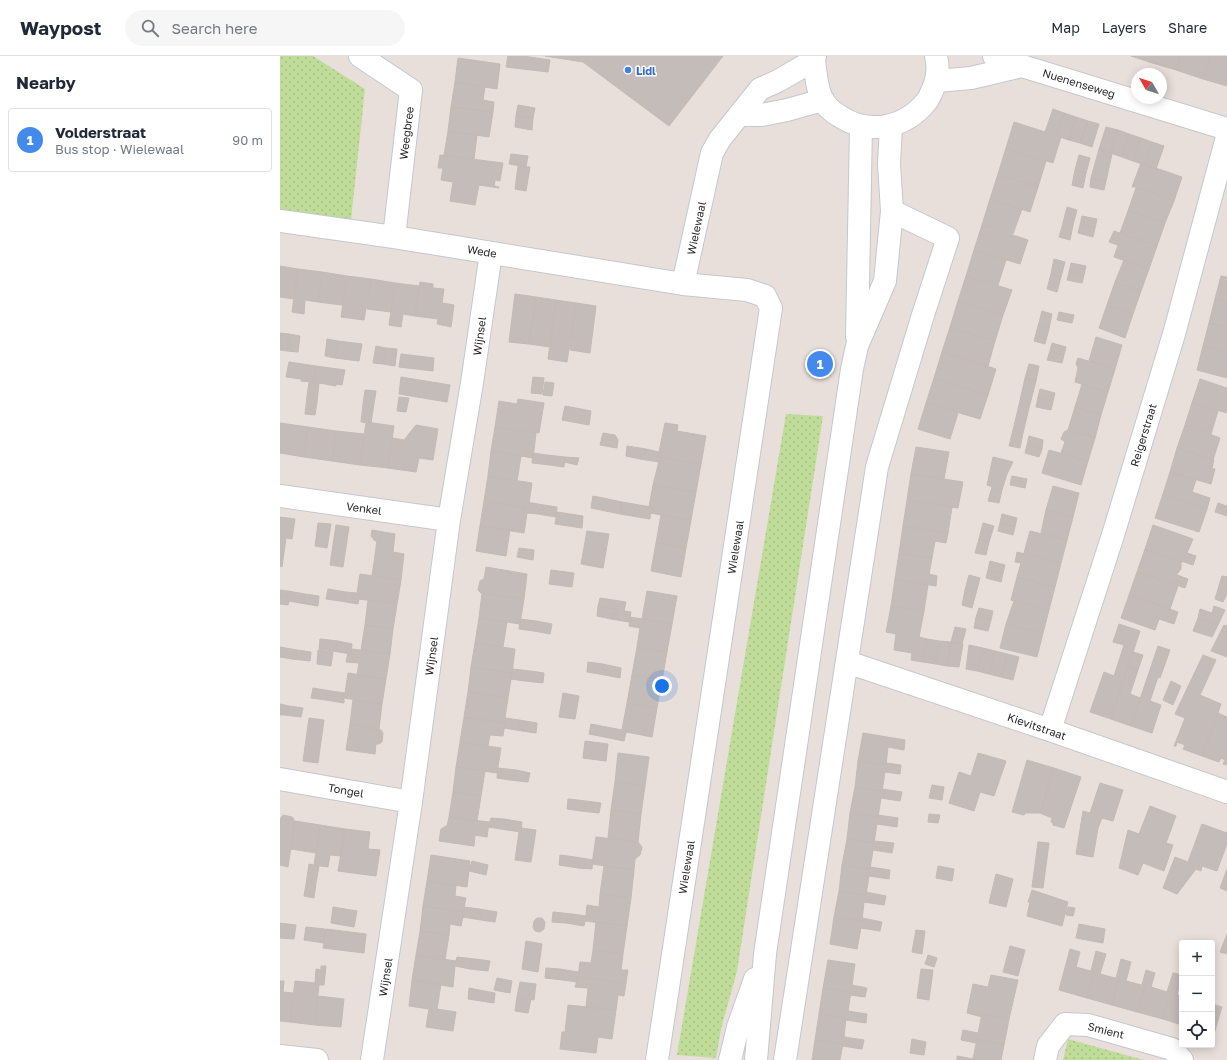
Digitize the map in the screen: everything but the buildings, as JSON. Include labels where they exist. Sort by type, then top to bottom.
[{"type":"street","name":"Weegbree","points":[[360,56],[411,90],[394,237]]},
{"type":"street","points":[[739,115],[760,88],[778,81],[815,58],[818,88],[823,100],[832,112],[846,121],[861,126],[876,128],[891,126],[911,117],[927,102],[936,81],[938,62],[936,56]]},
{"type":"street","name":"Nuenenseweg","points":[[994,56],[1036,65],[1227,129]]},
{"type":"street","points":[[936,81],[971,78],[1036,65]]},
{"type":"street","points":[[739,115],[762,115],[823,100]]},
{"type":"street","name":"Wielewaal","points":[[657,1060],[771,308],[765,296],[747,290],[683,284],[712,153],[739,115]]},
{"type":"street","points":[[857,346],[861,126]]},
{"type":"street","points":[[756,1060],[765,954],[850,376],[857,346],[885,282],[892,211],[889,164],[891,126]]},
{"type":"street","name":"Reigerstraat","points":[[1050,730],[1113,535],[1172,341],[1227,137]]},
{"type":"street","points":[[785,1060],[877,467],[948,238],[892,211]]},
{"type":"street","name":"Wede","points":[[280,221],[394,237],[683,284]]},
{"type":"street","name":"Wijnsel","points":[[372,1060],[411,802],[449,520],[472,383],[491,253]]},
{"type":"street","name":"Venkel","points":[[280,496],[449,520]]},
{"type":"street","name":"Kievitstraat","points":[[847,662],[1050,730],[1227,792]]},
{"type":"street","name":"Tongel","points":[[280,779],[411,802]]},
{"type":"street","points":[[730,1060],[738,1027],[765,954]]},
{"type":"street","name":"Smient","points":[[1045,1060],[1048,1046],[1065,1024],[1088,1024],[1172,1048],[1182,1060]]},
{"type":"street","points":[[280,1056],[317,1060]]},
{"type":"green space","points":[[280,56],[313,56],[365,89],[351,220],[280,211]]},
{"type":"green space","points":[[786,414],[823,416],[737,971],[721,1029],[716,1058],[677,1055]]},
{"type":"green space","points":[[1068,1039],[1144,1060],[1063,1060]]},
{"type":"place","name":"Lidl","points":[[628,70]]},
{"type":"place","name":"Volderstraat","points":[[820,364]]}]
